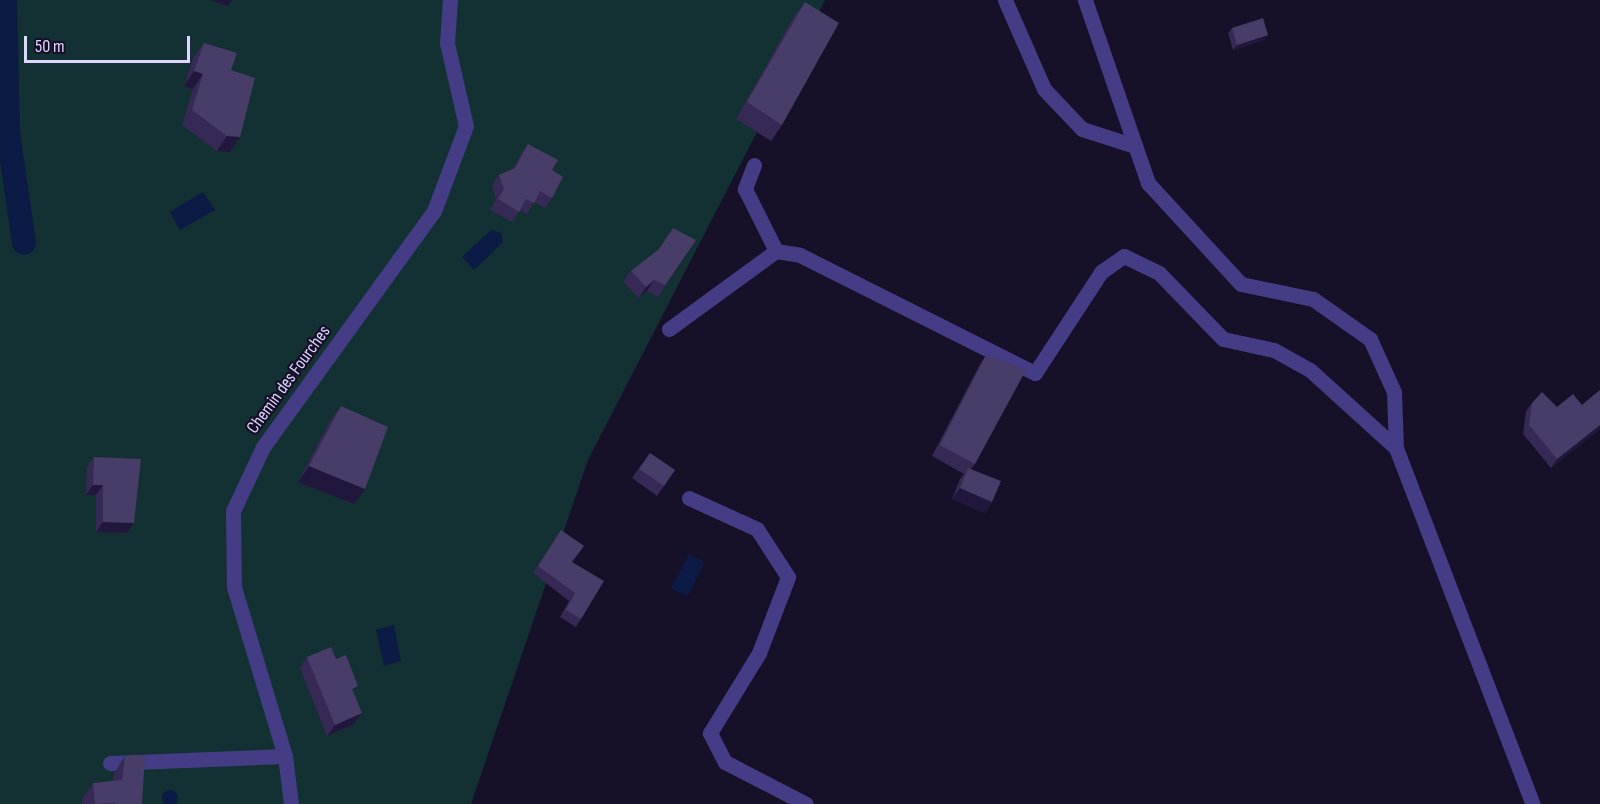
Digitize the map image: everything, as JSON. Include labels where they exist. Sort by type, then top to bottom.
[{"type":"street","name":"Chemin des Fourches","points":[[291,804],[285,756],[234,587],[233,511],[263,447],[434,211],[466,126],[447,43],[450,0]]},
{"type":"street","points":[[1005,0],[1044,89],[1082,129],[1135,146]]},
{"type":"street","points":[[1085,0],[1148,183],[1241,284],[1313,299],[1370,339],[1394,392],[1396,448],[1533,804]]},
{"type":"street","points":[[754,165],[745,189],[776,251]]},
{"type":"street","points":[[669,329],[776,251],[801,255],[1035,373],[1101,273],[1124,256],[1159,273],[1223,339],[1274,350],[1310,370],[1396,448]]},
{"type":"street","points":[[689,498],[757,529],[788,577],[759,653],[710,733],[725,762],[806,804]]},
{"type":"street","points":[[110,763],[285,756]]},
{"type":"green space","points":[[0,0],[825,0],[588,460],[471,804],[0,804]]},
{"type":"water","points":[[203,192],[215,210],[180,230],[170,212]]},
{"type":"water","points":[[491,230],[501,233],[503,242],[474,270],[462,257]]},
{"type":"water","points":[[689,554],[705,562],[688,596],[671,588]]},
{"type":"water","points":[[394,625],[401,661],[384,666],[376,630]]},
{"type":"water","points":[[167,790],[173,790],[178,798],[176,804],[167,806],[162,801],[162,795]]},
{"type":"building","points":[[805,2],[839,23],[782,125],[747,102]]},
{"type":"building","points":[[1263,18],[1268,35],[1237,45],[1232,28]]},
{"type":"building","points":[[204,43],[237,53],[231,70],[255,78],[240,137],[227,136],[192,110],[203,74],[194,71]]},
{"type":"building","points":[[528,144],[558,160],[552,170],[563,177],[552,198],[540,191],[534,203],[526,199],[519,212],[498,199],[504,189],[499,175],[515,168]]},
{"type":"building","points":[[673,228],[696,240],[665,285],[654,280],[646,287],[631,271],[659,249]]},
{"type":"building","points":[[986,355],[1026,370],[975,464],[940,445]]},
{"type":"building","points":[[1600,390],[1600,425],[1557,459],[1529,425],[1532,403],[1542,392],[1557,407],[1573,394],[1582,405]]},
{"type":"building","points":[[341,406],[388,427],[365,489],[309,466]]},
{"type":"building","points":[[650,453],[675,470],[664,486],[639,469]]},
{"type":"building","points":[[94,457],[141,459],[134,523],[103,522],[103,485],[93,485]]},
{"type":"building","points":[[968,468],[1001,481],[992,502],[960,488]]},
{"type":"building","points":[[561,530],[584,546],[572,562],[604,581],[581,619],[566,610],[575,593],[538,566]]},
{"type":"building","points":[[331,647],[336,659],[346,655],[358,686],[352,689],[362,713],[335,725],[307,657]]},
{"type":"building","points":[[125,756],[145,756],[142,804],[95,804],[93,783],[122,780]]},
{"type":"waterway","points":[[5,0],[8,133],[24,243]]}]
